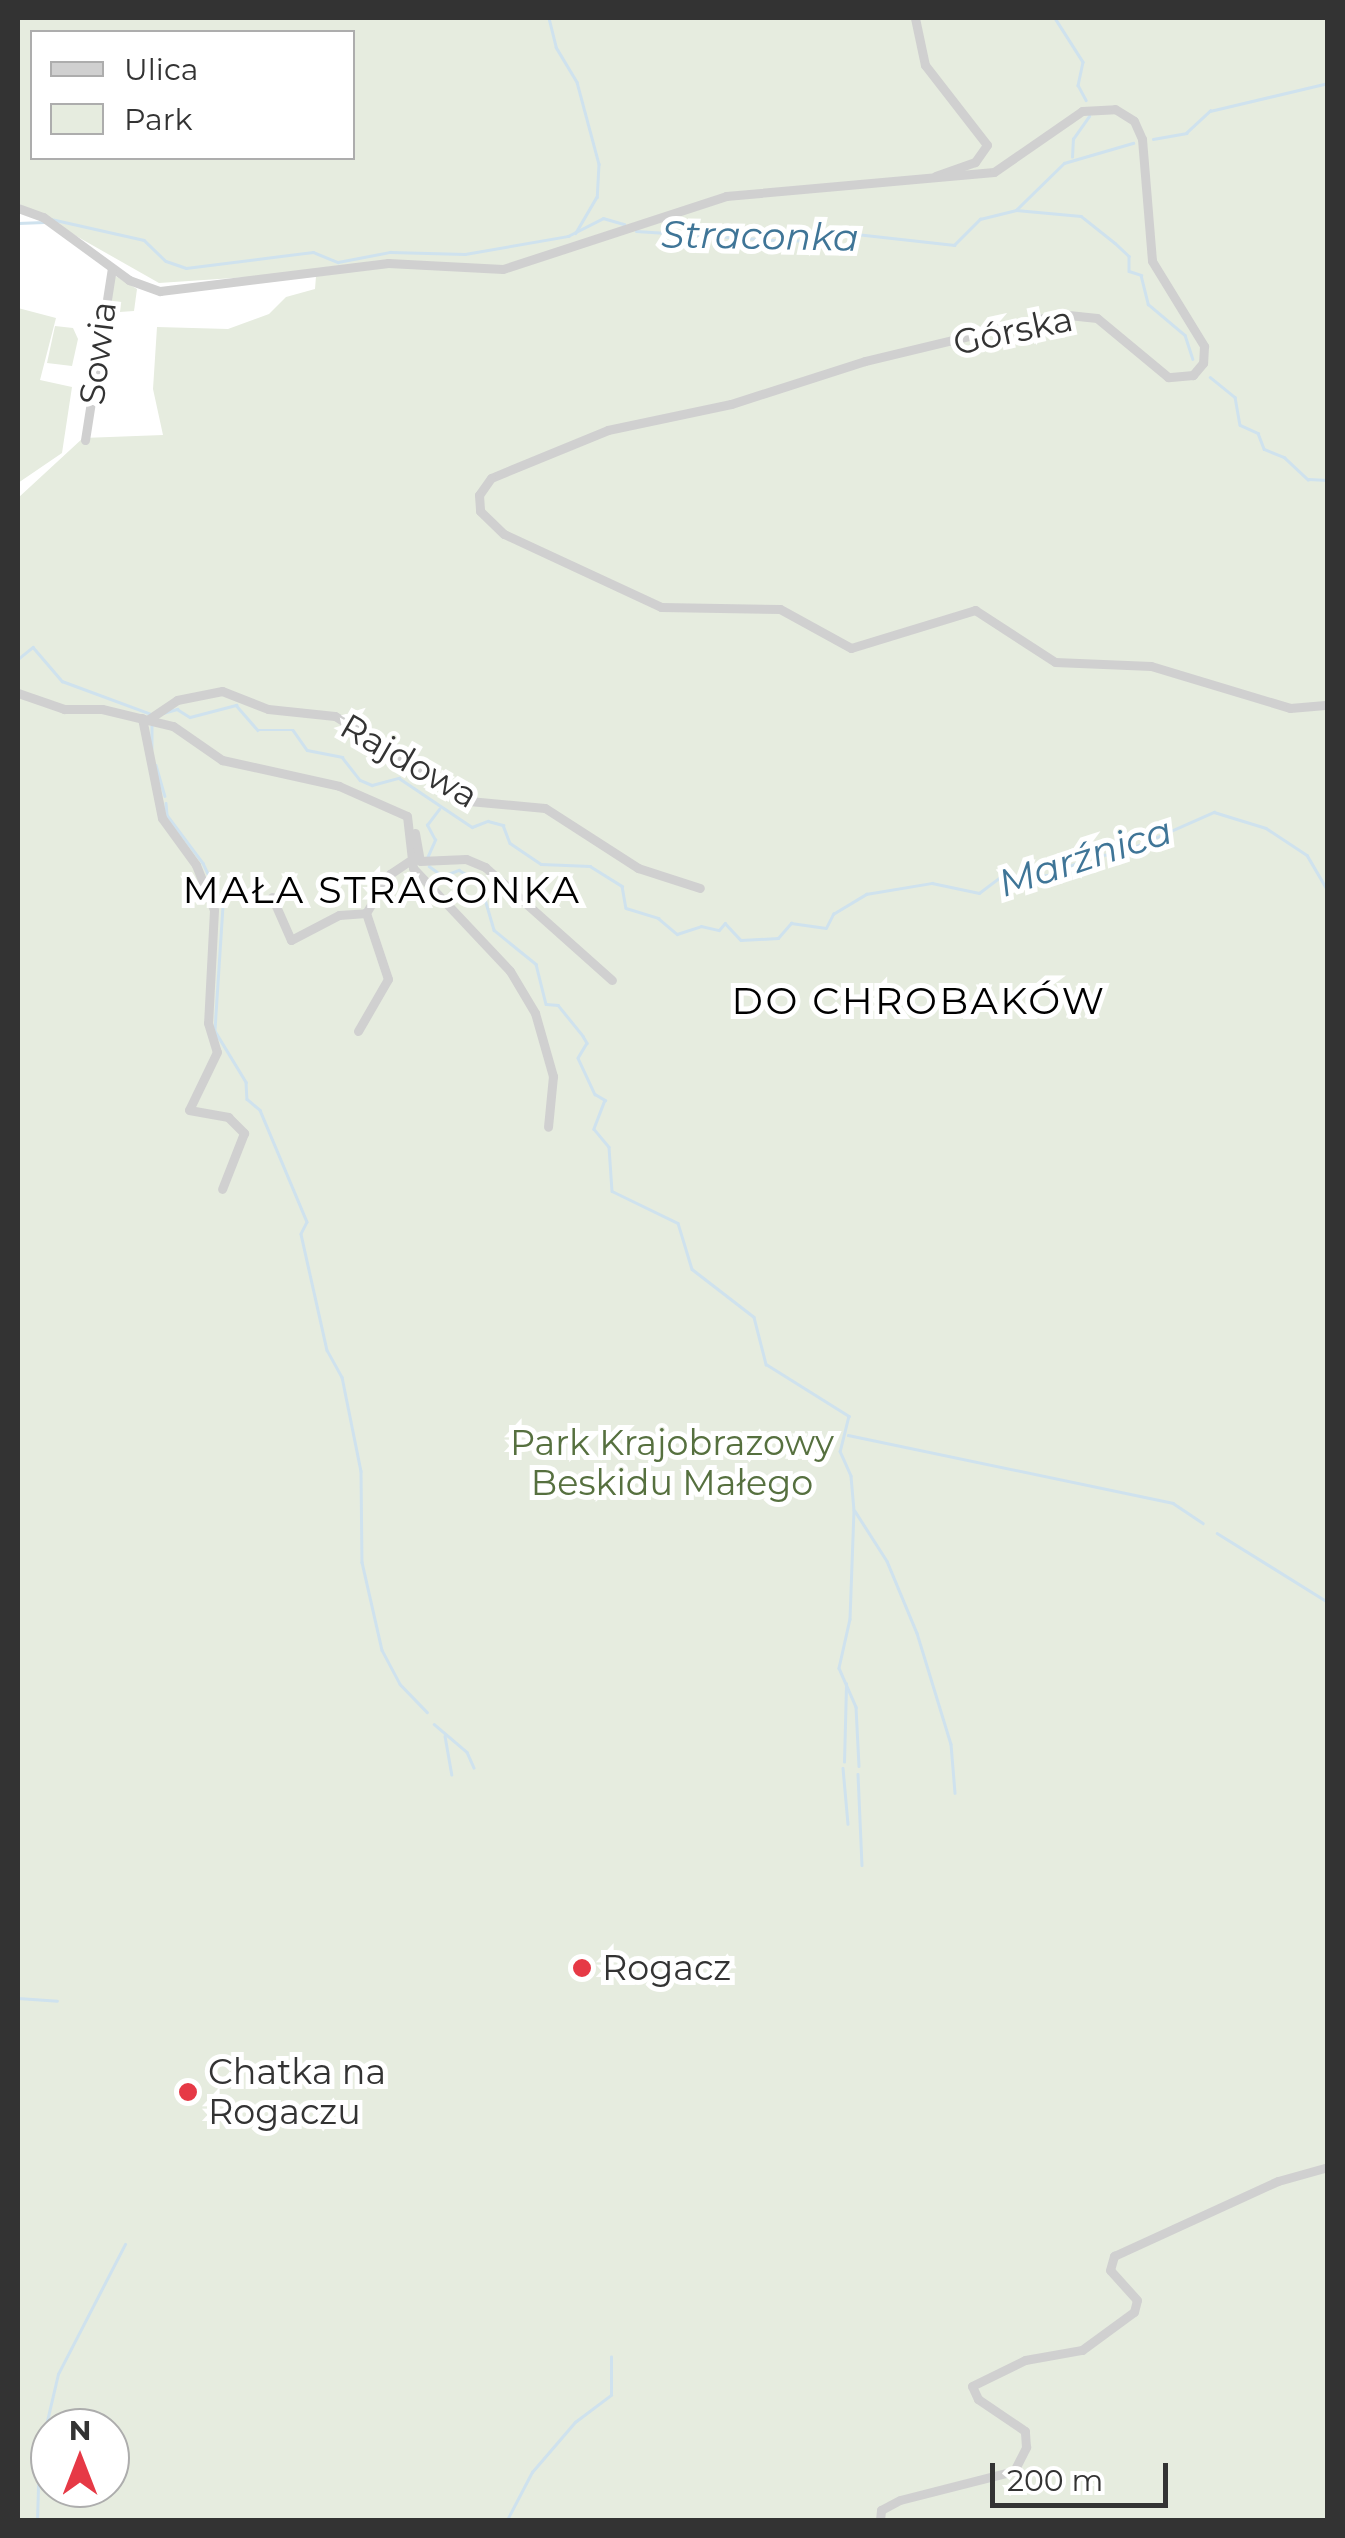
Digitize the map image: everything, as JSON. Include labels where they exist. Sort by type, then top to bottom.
[{"type":"street","points":[[914,18],[925,65],[987,145],[975,162],[932,178]]},
{"type":"street","name":"Górska","points":[[18,208],[53,224],[136,284],[170,292],[388,263],[503,269],[744,192],[1005,169],[1086,110],[1109,107],[1127,115],[1144,150],[1152,262],[1202,340],[1202,366],[1186,378],[1171,378],[1101,320],[1061,314],[990,336],[866,361],[731,404],[608,430],[490,478],[478,498],[483,518],[660,607],[780,609],[851,648],[975,610],[1054,662],[1151,666],[1290,708],[1328,705]]},
{"type":"street","name":"Sowia","points":[[85,440],[112,268]]},
{"type":"street","name":"Rajdowa","points":[[130,715],[232,692],[268,709],[335,716],[469,800],[492,808],[545,808],[638,868],[700,888]]},
{"type":"street","points":[[18,693],[64,709],[148,718],[181,729],[222,760],[339,786],[402,813],[412,825],[422,862],[470,859],[500,876],[612,980]]},
{"type":"street","name":"Rajdowa","points":[[148,718],[162,708]]},
{"type":"street","points":[[148,718],[162,818],[196,866],[214,910],[208,1024],[217,1052],[189,1110],[228,1116],[244,1132],[222,1190]]},
{"type":"street","points":[[412,825],[409,861],[524,991],[551,1061],[548,1128]]},
{"type":"street","points":[[358,1031],[388,980],[366,913],[390,874],[409,861]]},
{"type":"street","points":[[272,897],[290,940],[339,914],[366,913]]},
{"type":"street","points":[[880,2520],[881,2510],[900,2500],[1005,2477],[1026,2442],[1016,2422],[978,2399],[972,2386],[1025,2360],[1087,2347],[1138,2305],[1110,2270],[1114,2256],[1278,2182],[1328,2167]]},
{"type":"green space","name":"Park Krajobrazowy Beskidu Małego","points":[[18,18],[1327,18],[1327,2520],[18,2520],[18,498],[83,438],[163,435],[153,389],[157,327],[228,329],[269,314],[286,297],[315,289],[316,276],[354,270],[159,283],[18,203]]},
{"type":"green space","points":[[112,274],[137,289],[134,311],[105,313]]},
{"type":"green space","points":[[18,308],[56,318],[40,380],[72,387],[62,453],[18,483]]},
{"type":"green space","points":[[55,326],[73,328],[78,339],[72,366],[47,363]]},
{"type":"waterway","points":[[549,18],[556,47],[577,82],[599,164],[597,197],[576,233]]},
{"type":"waterway","points":[[1055,18],[1083,62],[1078,85],[1086,100]]},
{"type":"waterway","name":"Straconka","points":[[1153,139],[1186,133],[1210,111],[1328,83]]},
{"type":"waterway","points":[[1072,157],[1073,139],[1089,116]]},
{"type":"waterway","name":"Straconka","points":[[636,231],[792,241],[856,234],[954,245],[980,219],[1016,210],[1064,163],[1133,143]]},
{"type":"waterway","points":[[1016,210],[1081,216],[1115,243],[1129,256],[1129,271],[1141,275],[1148,304],[1185,335],[1193,359]]},
{"type":"waterway","name":"Straconka","points":[[51,219],[144,240],[166,261],[186,268],[313,252],[338,262],[390,252],[465,254],[568,236],[603,218],[624,224]]},
{"type":"waterway","name":"Straconka","points":[[18,223],[44,222]]},
{"type":"waterway","points":[[1210,377],[1235,397],[1240,425],[1258,433],[1264,449],[1284,457],[1308,479],[1328,480]]},
{"type":"waterway","name":"Marźnica","points":[[18,659],[33,647],[62,681],[151,714]]},
{"type":"waterway","name":"Marźnica","points":[[163,713],[177,709],[190,717],[236,705],[258,730],[293,730],[307,750],[342,757],[360,780],[372,785],[399,778],[472,827],[488,821],[503,825],[510,843],[541,864],[590,866],[622,886],[626,908],[658,918],[677,934],[701,926],[719,930],[725,923],[741,940],[778,938],[791,923],[826,928],[833,914],[866,894],[932,883],[979,893],[999,878],[1048,875],[1096,855],[1119,854],[1214,812],[1266,828],[1307,855],[1328,891]]},
{"type":"waterway","points":[[152,726],[152,748]]},
{"type":"waterway","points":[[156,765],[165,796]]},
{"type":"waterway","points":[[166,803],[167,815],[203,863],[223,906],[215,1031],[246,1082],[247,1099],[260,1110],[307,1222],[301,1234],[327,1350],[342,1377],[361,1471],[362,1562],[382,1650],[400,1684],[427,1712]]},
{"type":"waterway","points":[[427,858],[435,840],[427,825],[439,809]]},
{"type":"waterway","points":[[429,866],[443,876],[459,870],[480,882],[494,930],[536,964],[546,1004],[558,1005],[587,1043],[578,1058],[595,1094],[605,1100],[594,1129],[609,1147],[612,1191],[678,1223],[692,1269],[754,1317],[766,1364],[849,1416],[840,1451],[851,1476],[854,1510],[850,1619],[839,1668],[856,1707],[859,1766]]},
{"type":"waterway","points":[[848,1435],[1173,1503],[1203,1523]]},
{"type":"waterway","points":[[855,1511],[887,1561],[917,1633],[951,1744],[955,1793]]},
{"type":"waterway","points":[[1217,1533],[1328,1602]]},
{"type":"waterway","points":[[844,1762],[846,1684]]},
{"type":"waterway","points":[[434,1724],[467,1752],[474,1768]]},
{"type":"waterway","points":[[445,1736],[452,1774]]},
{"type":"waterway","points":[[843,1768],[848,1824]]},
{"type":"waterway","points":[[858,1774],[862,1865]]},
{"type":"waterway","points":[[18,1998],[57,2001]]},
{"type":"waterway","points":[[37,2520],[39,2455],[58,2374],[125,2244]]},
{"type":"waterway","points":[[507,2520],[532,2472],[575,2422],[611,2395],[611,2357]]},
{"type":"place","name":"Rogacz","points":[[582,1968]]},
{"type":"place","name":"Chatka na Rogaczu","points":[[188,2092]]},
{"type":"district","name":"MAŁA STRACONKA","points":[[382,890]]},
{"type":"district","name":"DO CHROBAKÓW","points":[[919,1001]]}]
